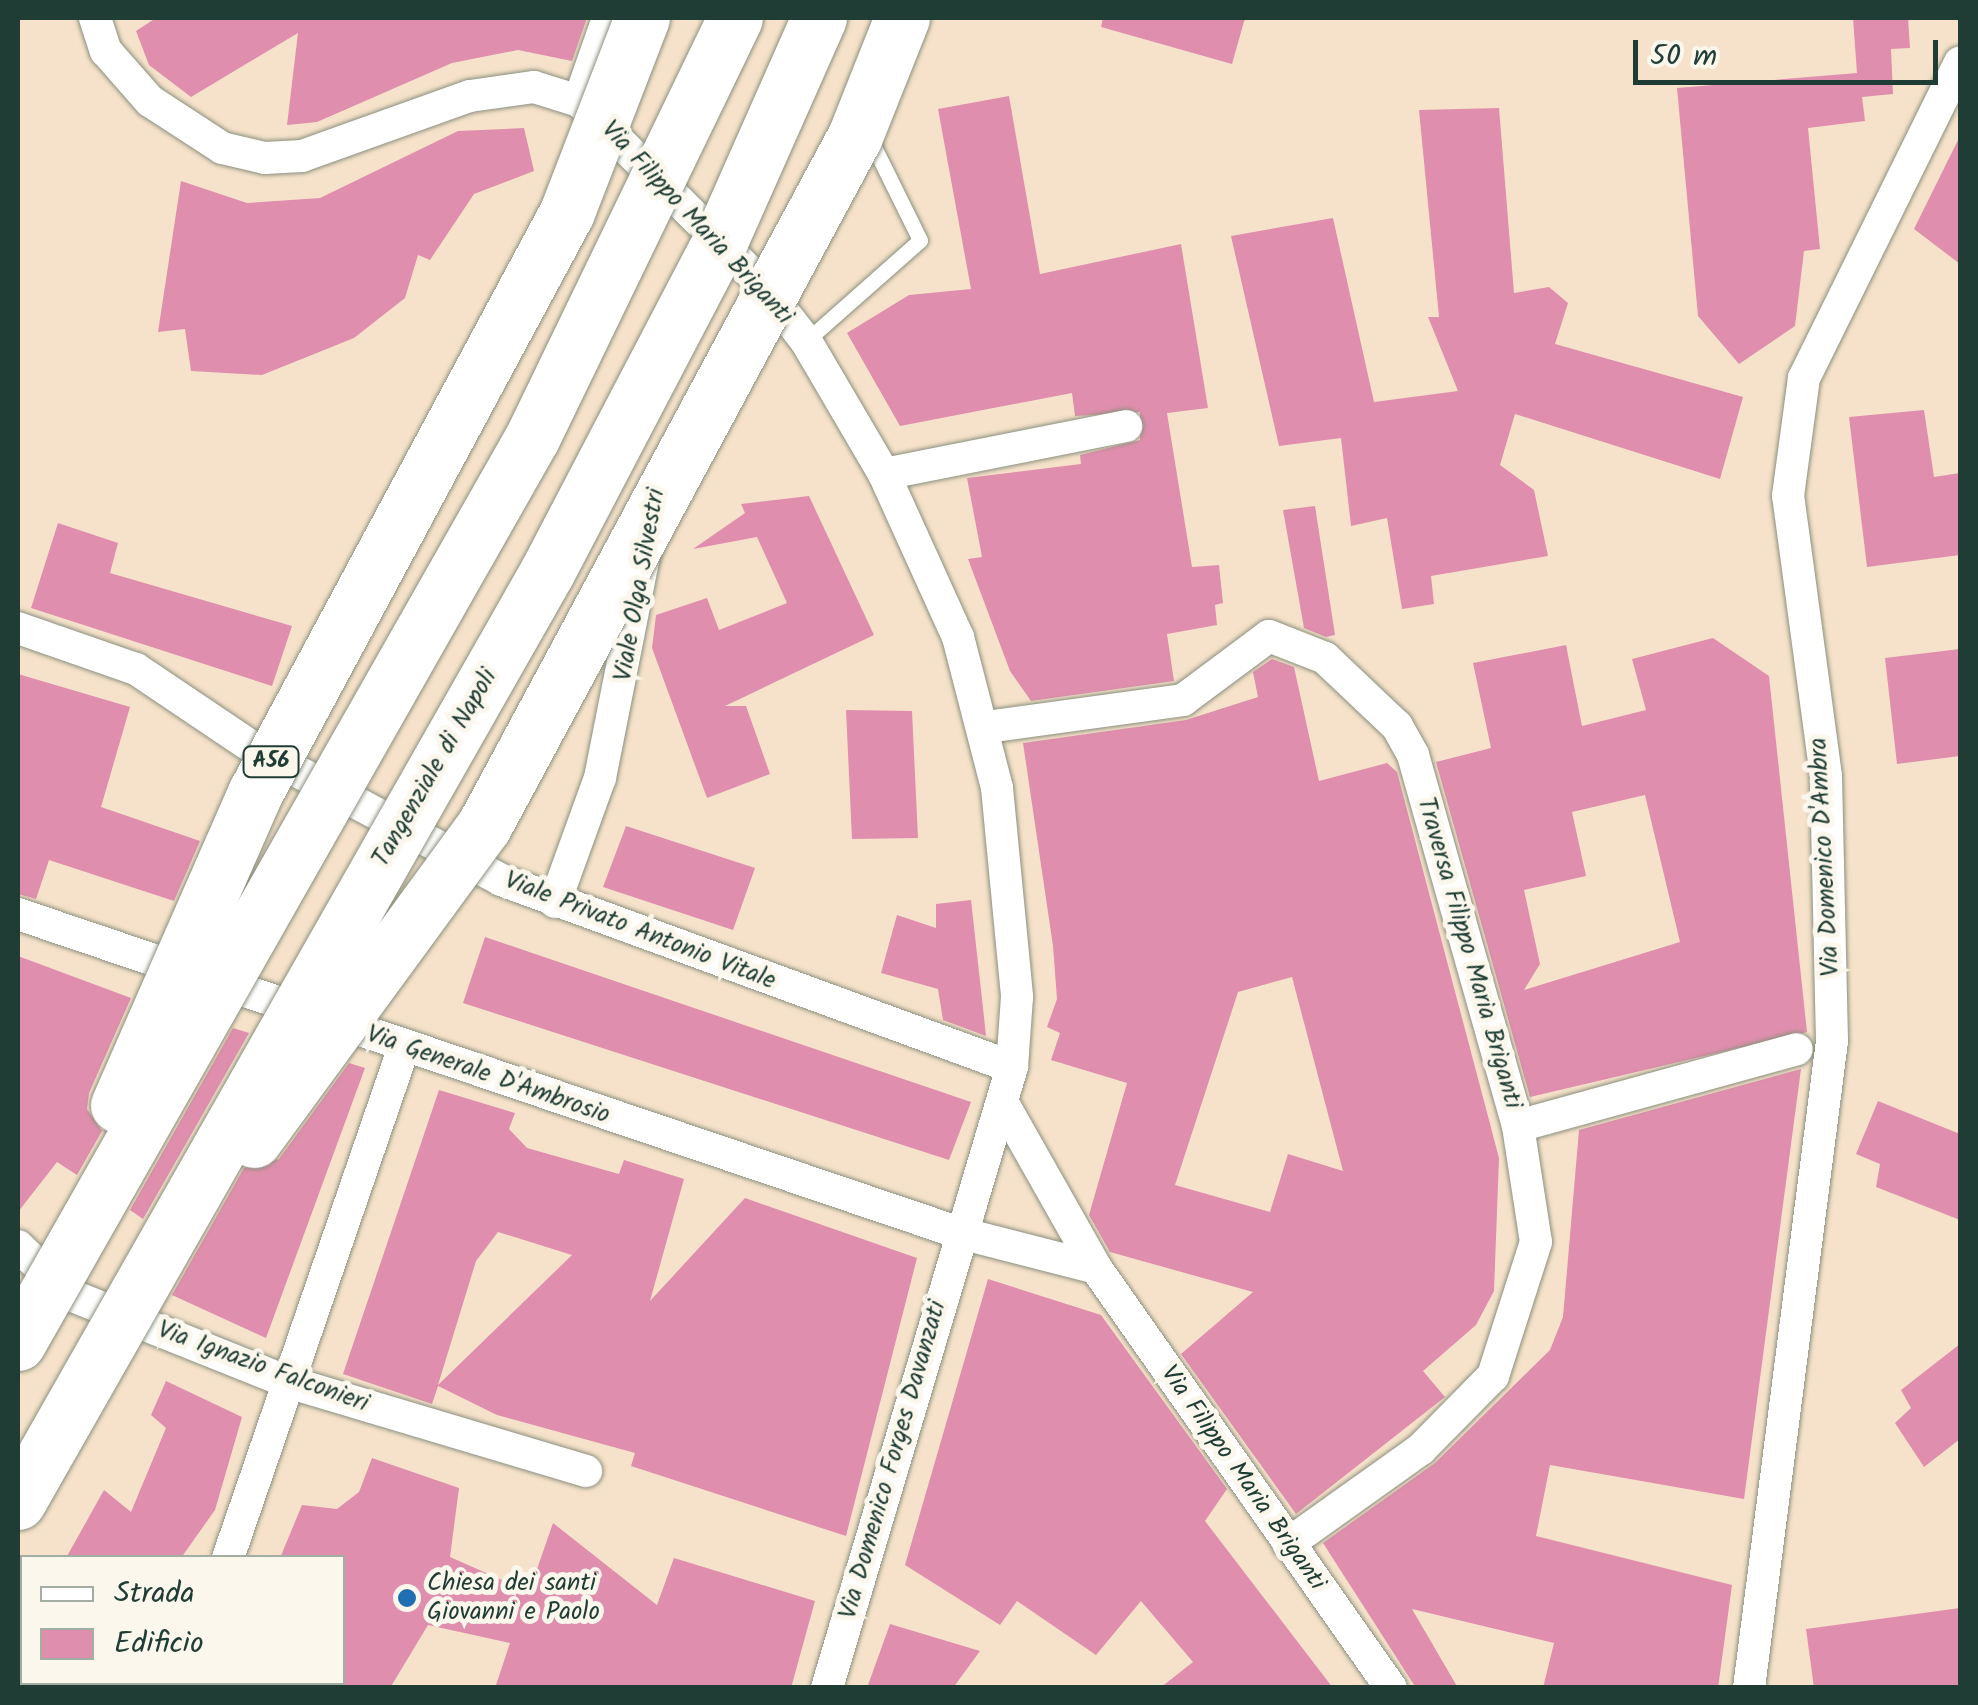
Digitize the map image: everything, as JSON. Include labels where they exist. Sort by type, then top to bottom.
[{"type":"highway","name":"A56","points":[[18,1332],[255,793],[567,212],[642,18]]},
{"type":"highway","points":[[18,1343],[532,438],[736,18]]},
{"type":"highway","name":"Tangenziale di Napoli","points":[[18,1502],[630,418],[819,18]]},
{"type":"highway","points":[[138,1288],[394,959],[484,826],[846,153],[902,18]]},
{"type":"street","name":"Via Filippo Maria Briganti","points":[[94,18],[106,52],[150,101],[222,148],[265,158],[302,156],[470,96],[534,87],[579,101],[760,282],[806,341],[884,474],[958,637],[986,727],[1016,997],[1005,1107],[960,1232]]},
{"type":"street","points":[[579,101],[608,18]]},
{"type":"street","name":"Via Domenico D'Ambra","points":[[1748,1688],[1832,1041],[1826,776],[1790,477],[1804,378],[1960,62]]},
{"type":"street","name":"Viale Olga Silvestri","points":[[555,902],[617,706],[656,484],[760,282]]},
{"type":"street","points":[[884,474],[1126,426]]},
{"type":"street","name":"Viale Privato Antonio Vitale","points":[[18,628],[136,669],[255,749],[555,902],[1012,1067]]},
{"type":"street","name":"Traversa Filippo Maria Briganti","points":[[986,727],[1183,700],[1268,636],[1325,658],[1398,726],[1413,755],[1518,1126],[1536,1242],[1494,1376],[1422,1450],[1288,1544]]},
{"type":"street","name":"Via Generale D'Ambrosio","points":[[18,914],[960,1232]]},
{"type":"street","points":[[229,1555],[404,1047]]},
{"type":"street","points":[[1518,1126],[1797,1050]]},
{"type":"street","name":"Via Filippo Maria Briganti","points":[[1005,1107],[1096,1268],[1392,1688]]},
{"type":"street","points":[[960,1232],[1096,1268]]},
{"type":"street","name":"Via Domenico Forges Davanzati","points":[[827,1688],[960,1232]]},
{"type":"street","name":"Via Ignazio Falconieri","points":[[19,1251],[68,1294],[291,1383],[586,1471]]},
{"type":"lane","points":[[806,341],[914,255],[920,240],[874,162],[864,84],[890,18]]},
{"type":"building","points":[[156,18],[587,18],[572,61],[518,50],[452,63],[317,122],[287,125],[298,33],[191,97],[149,65],[136,31]]},
{"type":"building","points":[[1103,18],[1245,18],[1232,64],[1101,27]]},
{"type":"building","points":[[1853,18],[1908,18],[1910,48],[1891,49],[1893,94],[1862,97],[1865,121],[1808,128],[1820,249],[1804,251],[1795,326],[1739,364],[1698,316],[1677,88],[1857,73]]},
{"type":"building","points":[[1009,96],[1040,274],[1181,244],[1208,408],[1167,413],[1192,567],[1219,565],[1223,603],[1215,605],[1217,625],[1167,634],[1174,681],[1031,701],[1010,671],[968,559],[982,557],[967,478],[1081,464],[1080,455],[1140,440],[1140,412],[1075,416],[1072,393],[900,426],[847,333],[909,295],[971,289],[938,109]]},
{"type":"building","points":[[1499,108],[1514,293],[1549,287],[1568,303],[1555,344],[1743,397],[1720,479],[1515,414],[1500,465],[1534,490],[1548,556],[1431,576],[1434,604],[1402,609],[1387,518],[1351,526],[1341,438],[1279,446],[1231,236],[1333,218],[1374,402],[1458,391],[1428,317],[1439,317],[1419,110]]},
{"type":"building","points":[[524,128],[534,171],[474,194],[430,260],[418,255],[405,298],[354,338],[262,375],[191,371],[185,329],[158,332],[181,181],[247,203],[320,198],[458,131]]},
{"type":"building","points":[[1960,136],[1960,264],[1914,229]]},
{"type":"building","points":[[1924,410],[1934,477],[1960,473],[1960,555],[1867,567],[1849,417]]},
{"type":"building","points":[[809,496],[874,635],[725,706],[746,706],[770,774],[707,798],[652,648],[656,615],[707,598],[719,630],[787,603],[757,537],[693,549],[745,513],[741,504]]},
{"type":"building","points":[[1315,506],[1335,635],[1326,637],[1304,628],[1283,510]]},
{"type":"building","points":[[58,523],[118,543],[110,573],[292,626],[272,686],[31,608]]},
{"type":"building","points":[[1713,638],[1769,676],[1807,1032],[1530,1097],[1436,762],[1491,748],[1473,663],[1566,645],[1582,726],[1646,710],[1632,659]],"holes":[[[1645,795],[1680,942],[1524,990],[1540,964],[1524,890],[1586,876],[1572,812]]]},
{"type":"building","points":[[1960,649],[1960,756],[1897,764],[1885,658]]},
{"type":"building","points":[[1272,659],[1294,667],[1319,781],[1387,763],[1397,772],[1499,1158],[1494,1291],[1476,1325],[1423,1371],[1445,1397],[1296,1514],[1181,1354],[1253,1292],[1110,1252],[1089,1215],[1127,1083],[1051,1060],[1060,1033],[1047,1027],[1057,999],[1053,946],[1023,743],[1186,720],[1258,697],[1253,672]],"holes":[[[1292,977],[1343,1171],[1288,1154],[1270,1212],[1175,1185],[1238,992]]]},
{"type":"building","points":[[18,674],[130,707],[101,807],[200,841],[174,901],[49,860],[36,899],[18,894]]},
{"type":"building","points":[[846,710],[912,711],[918,838],[852,839]]},
{"type":"building","points":[[626,826],[755,868],[733,930],[603,887]]},
{"type":"building","points":[[971,900],[986,1036],[943,1020],[938,989],[881,973],[897,915],[936,928],[936,904]]},
{"type":"building","points":[[485,937],[971,1102],[949,1160],[463,1003]]},
{"type":"building","points":[[18,956],[131,998],[89,1093],[87,1109],[102,1131],[77,1175],[57,1162],[18,1212]]},
{"type":"building","points":[[233,1028],[249,1033],[143,1219],[130,1210]]},
{"type":"building","points":[[349,1063],[365,1068],[266,1338],[172,1295],[244,1168],[279,1159]]},
{"type":"building","points":[[1801,1069],[1744,1499],[1550,1465],[1536,1536],[1732,1585],[1718,1688],[1543,1688],[1554,1643],[1412,1609],[1458,1688],[1416,1688],[1323,1543],[1435,1463],[1550,1350],[1563,1317],[1579,1130]]},
{"type":"building","points":[[439,1090],[515,1113],[509,1129],[527,1148],[619,1174],[624,1160],[684,1179],[650,1301],[745,1198],[917,1258],[846,1536],[631,1466],[635,1453],[497,1415],[438,1386],[432,1404],[343,1374]],"holes":[[[498,1232],[572,1255],[438,1385],[476,1261]]]},
{"type":"building","points":[[1878,1101],[1960,1134],[1960,1220],[1876,1187],[1880,1164],[1856,1154]]},
{"type":"building","points":[[988,1279],[1101,1315],[1227,1489],[1205,1521],[1333,1688],[1160,1688],[1193,1662],[1141,1601],[1096,1655],[1017,1601],[1000,1625],[905,1565]]},
{"type":"building","points":[[1960,1344],[1960,1439],[1924,1467],[1895,1423],[1911,1408],[1901,1390]]},
{"type":"building","points":[[166,1381],[242,1417],[215,1510],[183,1555],[68,1555],[104,1490],[131,1512],[166,1428],[151,1415]]},
{"type":"building","points":[[372,1458],[459,1488],[450,1557],[529,1592],[553,1523],[657,1605],[674,1558],[815,1601],[791,1688],[495,1688],[510,1643],[428,1625],[390,1688],[342,1688],[345,1555],[281,1555],[302,1505],[337,1509],[359,1492]]},
{"type":"building","points":[[1960,1608],[1960,1688],[1814,1688],[1806,1629]]},
{"type":"building","points":[[890,1624],[980,1651],[953,1688],[867,1688]]},
{"type":"place","name":"Chiesa dei santi Giovanni e Paolo","points":[[407,1598]]}]
